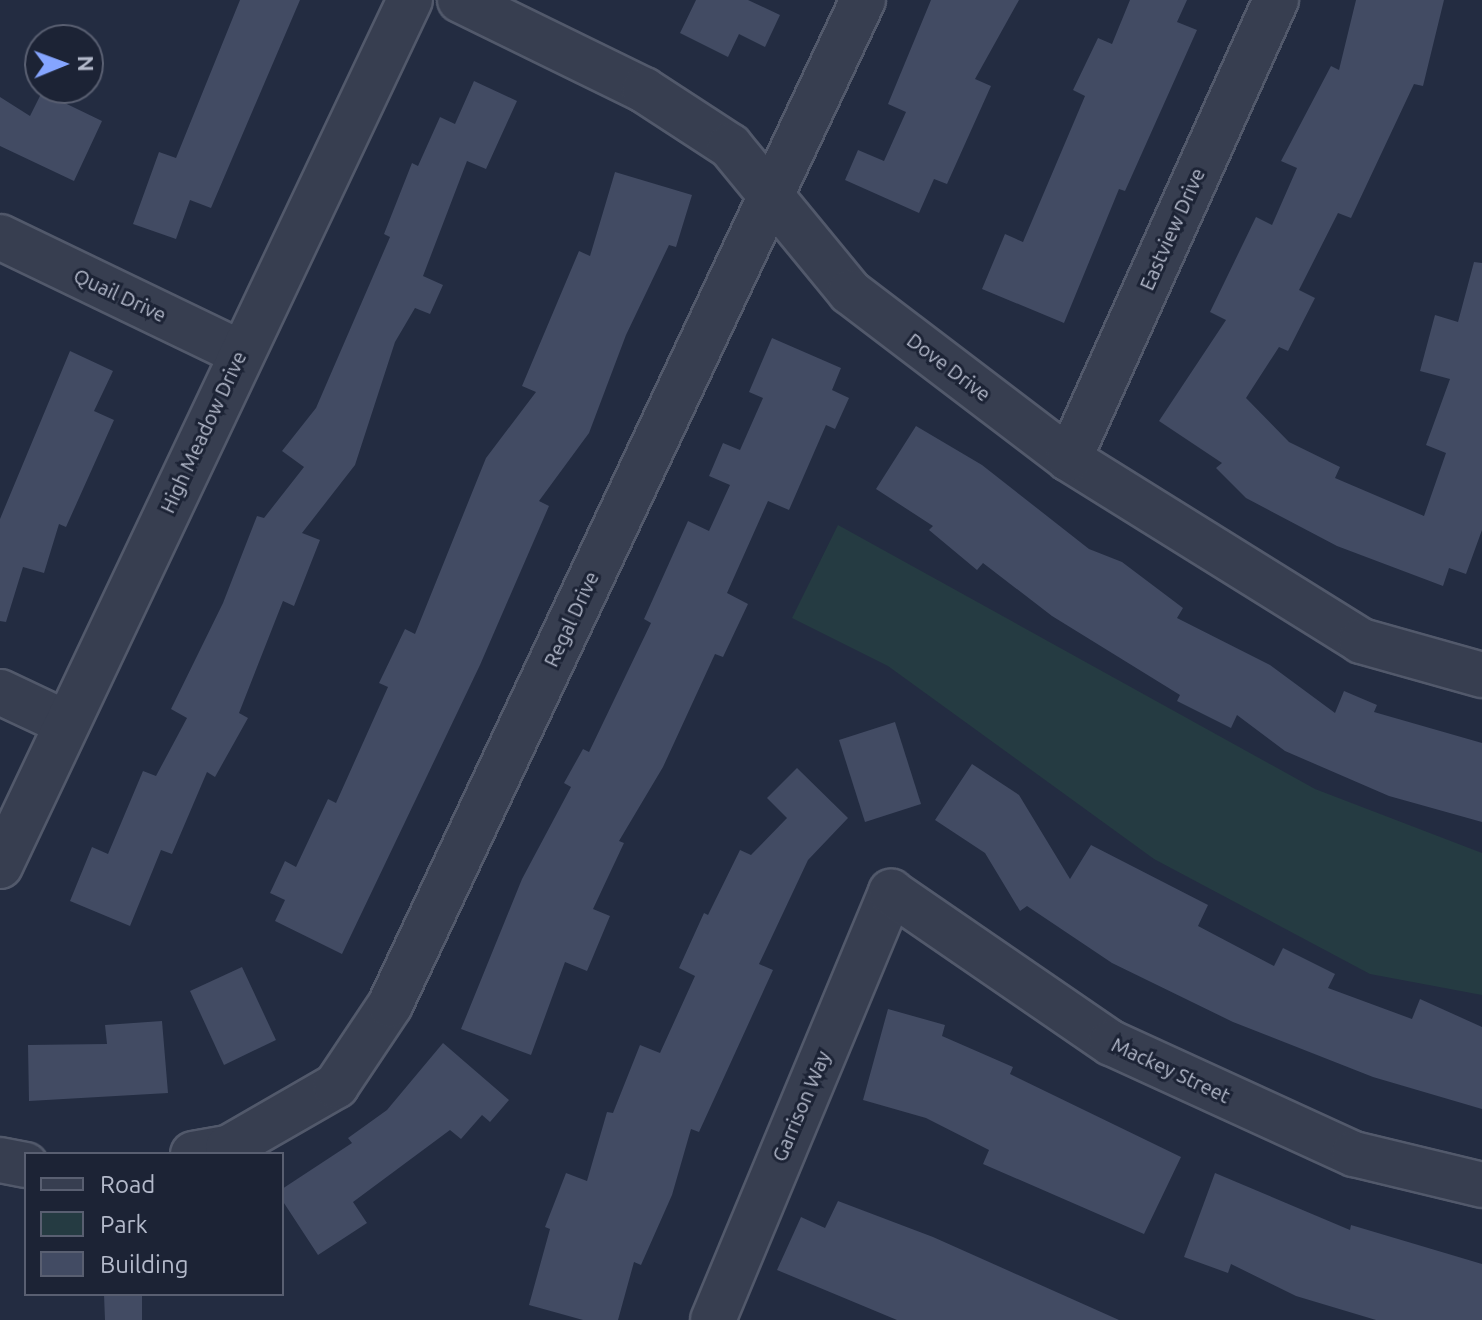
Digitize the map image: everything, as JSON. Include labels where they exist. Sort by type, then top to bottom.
[{"type":"street","name":"High Meadow Drive","points":[[0,866],[410,0]]},
{"type":"street","name":"Dove Drive","points":[[460,0],[644,90],[730,146],[850,292],[1069,459],[1361,641],[1482,675]]},
{"type":"street","name":"Regal Drive","points":[[205,1152],[228,1148],[336,1086],[390,1005],[863,0]]},
{"type":"street","name":"Eastview Drive","points":[[1069,459],[1276,0]]},
{"type":"street","name":"Quail Drive","points":[[0,237],[241,353]]},
{"type":"street","points":[[0,692],[66,723]]},
{"type":"street","name":"Mackey Street","points":[[891,892],[1111,1043],[1354,1154],[1482,1185]]},
{"type":"street","name":"Garrison Way","points":[[713,1320],[891,892]]},
{"type":"street","points":[[0,1160],[24,1165]]},
{"type":"green space","points":[[838,525],[1315,789],[1482,853],[1482,995],[1370,974],[1154,859],[888,666],[792,618]]},
{"type":"building","points":[[240,0],[300,0],[211,208],[190,200],[176,239],[133,224],[159,152],[176,158]]},
{"type":"building","points":[[696,0],[748,0],[780,15],[765,47],[739,34],[728,57],[680,33]]},
{"type":"building","points":[[931,0],[1019,0],[975,79],[991,86],[947,184],[934,179],[919,213],[845,180],[858,150],[884,161],[906,112],[888,104]]},
{"type":"building","points":[[1130,0],[1187,0],[1177,22],[1197,30],[1125,191],[1119,189],[1064,323],[982,289],[1005,234],[1023,242],[1085,96],[1073,90],[1098,38],[1112,44]]},
{"type":"building","points":[[1356,0],[1444,0],[1423,86],[1414,84],[1351,218],[1338,213],[1299,290],[1315,298],[1288,351],[1279,347],[1246,398],[1289,442],[1340,467],[1335,478],[1424,516],[1446,453],[1426,445],[1450,379],[1420,371],[1435,315],[1458,322],[1474,262],[1482,263],[1482,530],[1466,574],[1449,568],[1443,586],[1337,546],[1246,498],[1216,468],[1222,463],[1159,421],[1226,320],[1210,312],[1256,217],[1272,225],[1297,168],[1281,161],[1331,66],[1339,70]]},
{"type":"building","points":[[474,81],[517,101],[486,169],[467,161],[423,276],[443,285],[430,314],[415,308],[395,342],[355,465],[302,533],[320,540],[294,606],[283,601],[239,713],[248,718],[215,777],[207,772],[172,854],[161,850],[130,926],[70,901],[92,847],[108,854],[143,771],[156,776],[187,718],[171,709],[223,603],[257,516],[264,518],[304,467],[282,451],[316,408],[390,237],[384,234],[412,163],[418,166],[440,117],[455,124]]},
{"type":"building","points":[[0,97],[30,116],[36,104],[67,104],[102,121],[74,181],[0,146]]},
{"type":"building","points":[[615,172],[692,195],[676,247],[669,245],[626,335],[589,433],[539,501],[549,506],[480,665],[342,954],[275,921],[285,900],[270,893],[285,861],[296,867],[328,799],[336,803],[388,687],[379,683],[405,629],[415,634],[486,458],[536,392],[522,386],[579,251],[590,256]]},
{"type":"building","points":[[772,338],[841,368],[832,390],[849,398],[835,429],[826,425],[789,510],[768,501],[727,593],[748,604],[723,657],[715,654],[663,767],[619,841],[624,843],[593,909],[610,916],[587,971],[565,962],[531,1055],[461,1029],[522,879],[571,787],[564,783],[583,749],[589,752],[651,623],[644,619],[688,521],[709,531],[730,485],[709,476],[723,443],[740,450],[763,398],[749,392]]},
{"type":"building","points":[[70,351],[113,371],[94,411],[114,420],[66,527],[59,524],[44,573],[23,567],[6,622],[0,621],[0,519]]},
{"type":"building","points":[[916,426],[982,465],[1089,549],[1122,562],[1183,608],[1177,618],[1270,665],[1335,713],[1344,691],[1377,705],[1374,712],[1482,743],[1482,822],[1389,796],[1285,751],[1237,715],[1231,728],[1177,701],[1180,695],[1052,616],[983,563],[977,570],[929,530],[933,526],[876,489]]},
{"type":"building","points":[[895,722],[921,804],[865,822],[839,740]]},
{"type":"building","points":[[972,764],[1019,795],[1070,879],[1091,845],[1208,905],[1198,926],[1274,966],[1283,948],[1335,974],[1328,988],[1412,1019],[1420,999],[1482,1027],[1482,1109],[1373,1077],[1233,1022],[1112,963],[1027,906],[1020,911],[985,853],[935,820]]},
{"type":"building","points":[[797,768],[848,818],[808,860],[759,964],[773,970],[699,1132],[691,1129],[672,1195],[641,1265],[634,1262],[618,1320],[583,1320],[529,1305],[550,1229],[545,1227],[566,1173],[587,1181],[607,1112],[613,1113],[640,1045],[660,1053],[695,976],[679,968],[704,913],[708,915],[740,850],[751,855],[787,818],[767,798]]},
{"type":"building","points":[[242,967],[276,1040],[224,1065],[190,991]]},
{"type":"building","points":[[888,1009],[945,1025],[942,1036],[1013,1067],[1010,1074],[1181,1157],[1144,1234],[983,1164],[989,1150],[926,1118],[863,1100]]},
{"type":"building","points":[[162,1021],[168,1093],[29,1101],[28,1045],[107,1044],[105,1025]]},
{"type":"building","points":[[443,1043],[509,1100],[490,1122],[482,1115],[461,1139],[450,1130],[353,1202],[367,1223],[318,1255],[284,1203],[284,1188],[352,1143],[348,1138],[387,1110]]},
{"type":"building","points":[[1215,1173],[1350,1230],[1351,1225],[1482,1264],[1482,1320],[1376,1320],[1296,1296],[1231,1264],[1228,1273],[1184,1257]]},
{"type":"building","points":[[838,1201],[933,1237],[1119,1320],[897,1320],[777,1270],[801,1217],[825,1228]]},
{"type":"building","points":[[104,1296],[142,1296],[142,1320],[105,1320]]}]
